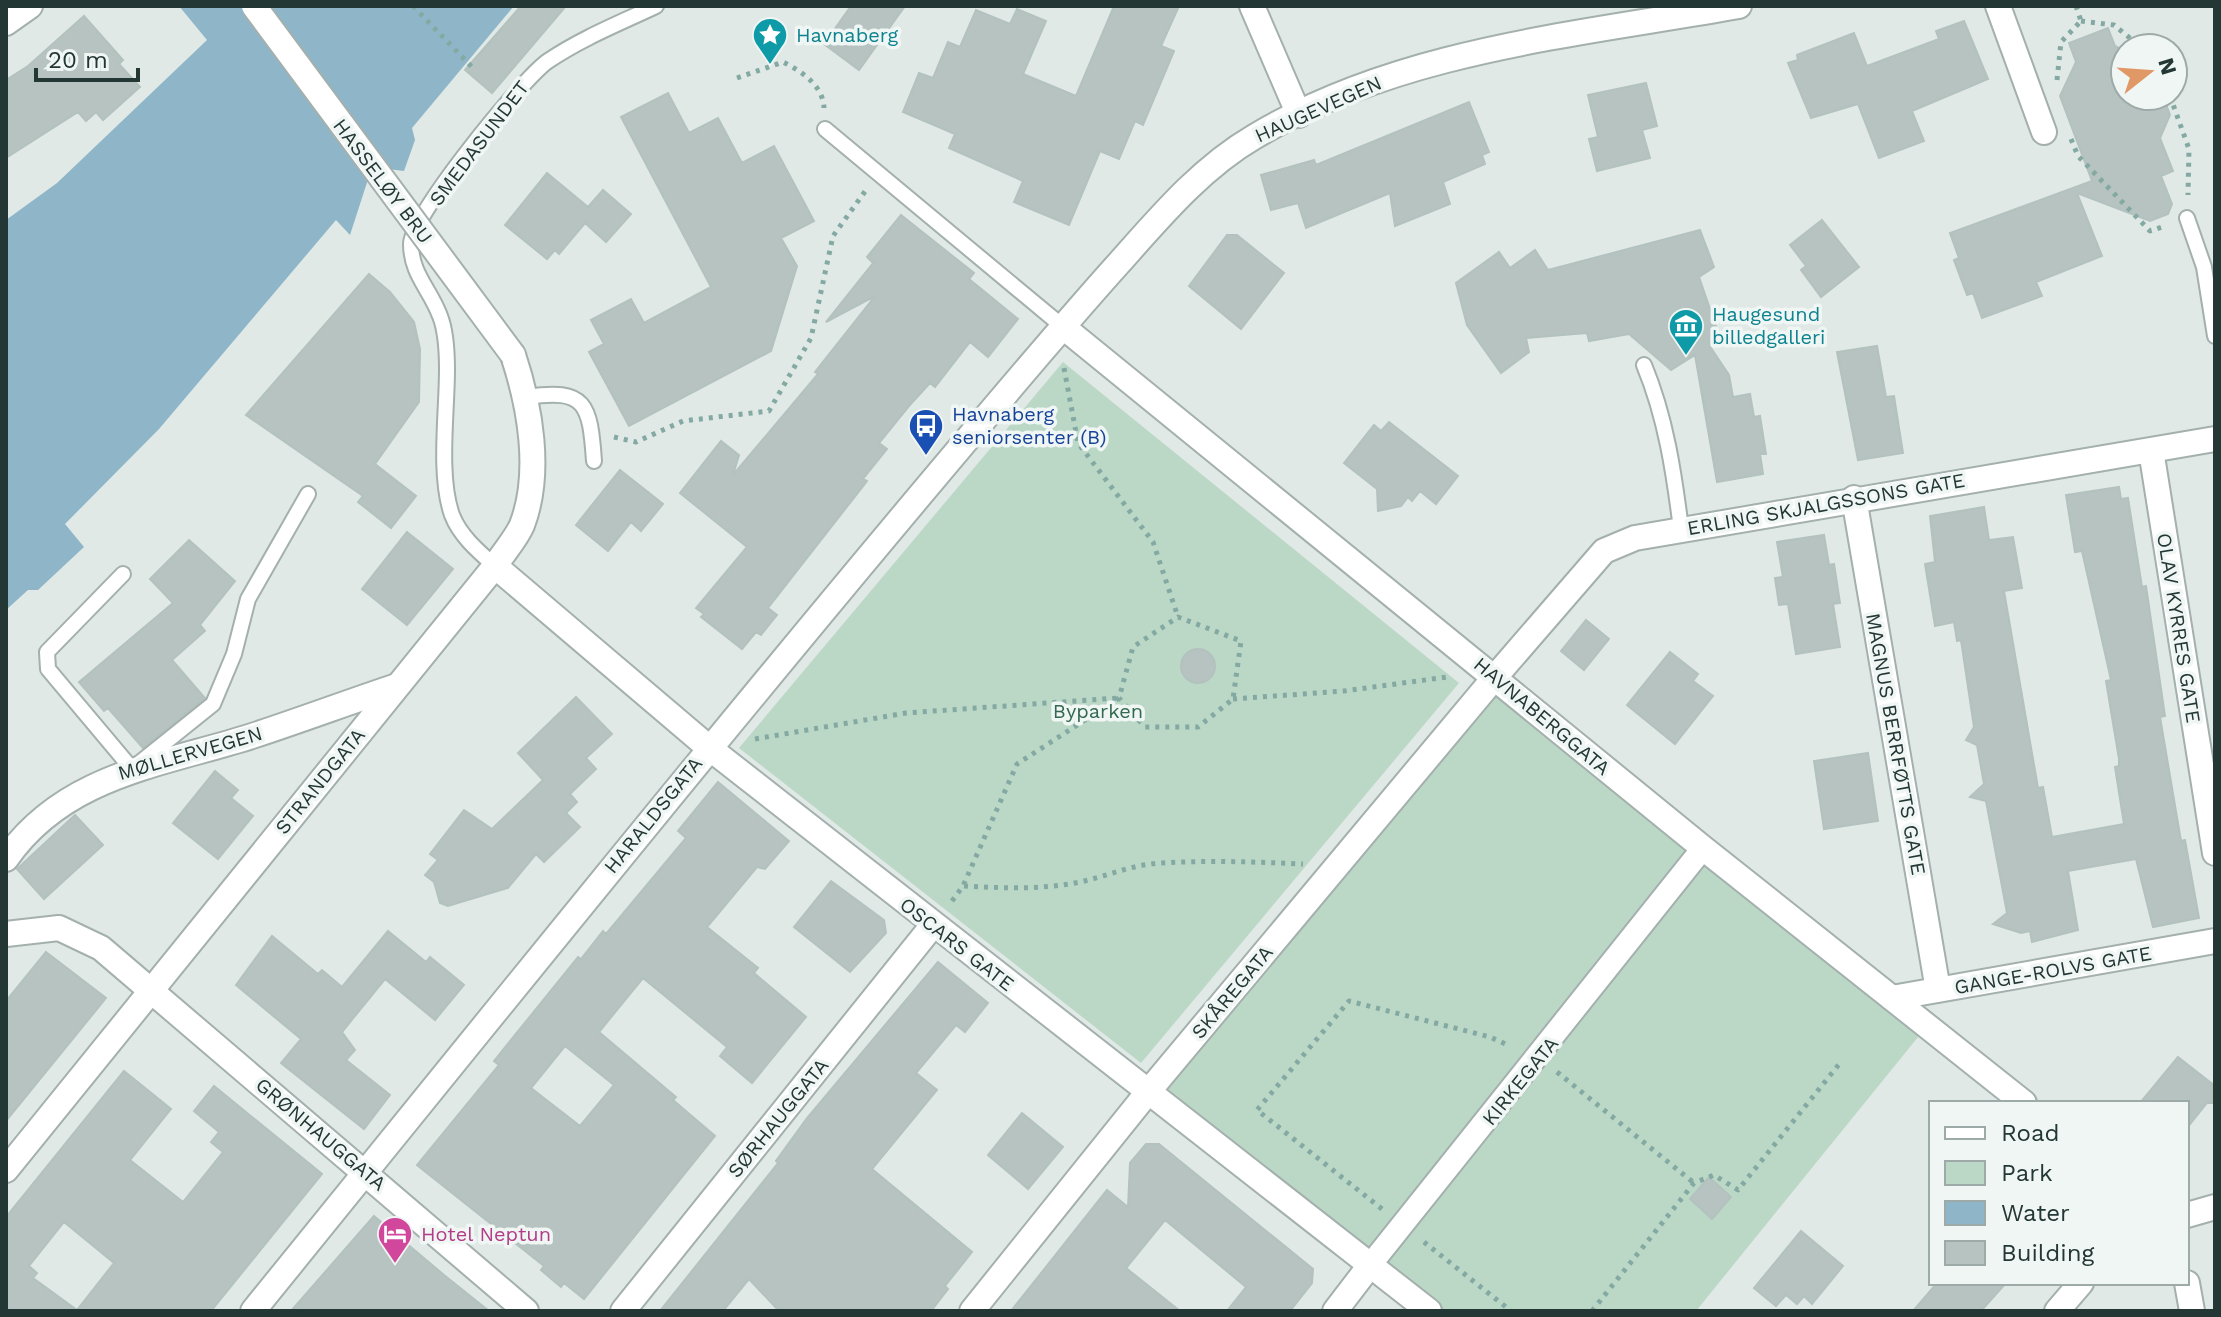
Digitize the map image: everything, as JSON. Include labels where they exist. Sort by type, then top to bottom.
[{"type":"street","points":[[6,23],[30,6]]},
{"type":"street","name":"HASSELØY BRU","points":[[254,6],[513,355]]},
{"type":"street","points":[[1252,6],[1299,115]]},
{"type":"street","name":"HAUGEVEGEN","points":[[1062,326],[1181,194],[1252,137],[1371,82],[1450,60],[1739,6]]},
{"type":"street","points":[[1998,6],[2055,129]]},
{"type":"street","name":"HAVNABERGGATA","points":[[1062,326],[1703,848],[2021,1101]]},
{"type":"street","name":"HARALDSGATA","points":[[253,1311],[708,747],[1062,326]]},
{"type":"street","name":"STRANDGATA","points":[[6,1170],[495,566],[522,526],[530,485],[527,397],[513,355]]},
{"type":"street","name":"ERLING SKJALGSSONS GATE","points":[[1495,677],[1604,551],[1635,538],[1854,498],[2215,439]]},
{"type":"street","name":"OLAV KYRRES GATE","points":[[2151,450],[2215,853]]},
{"type":"street","name":"MAGNUS BERRFØTTS GATE","points":[[1854,498],[1938,990]]},
{"type":"street","name":"OSCARS GATE","points":[[495,566],[708,747],[1429,1311]]},
{"type":"street","name":"SKÅREGATA","points":[[972,1311],[1148,1092],[1495,677]]},
{"type":"street","name":"MØLLERVEGEN","points":[[6,859],[28,830],[59,805],[105,778],[252,736],[397,686]]},
{"type":"street","name":"KIRKEGATA","points":[[1335,1311],[1703,848]]},
{"type":"street","name":"SØRHAUGGATA","points":[[623,1311],[933,925]]},
{"type":"street","points":[[6,934],[59,928],[75,932],[101,948],[149,991]]},
{"type":"street","name":"GANGE-ROLVS GATE","points":[[1892,998],[2215,941]]},
{"type":"street","name":"GRØNHAUGGATA","points":[[149,991],[366,1171],[526,1311]]},
{"type":"street","points":[[2189,1214],[2215,1207]]},
{"type":"street","points":[[2057,1311],[2079,1285]]},
{"type":"street","points":[[2187,1285],[2192,1311]]},
{"type":"lane","name":"SMEDASUNDET","points":[[495,566],[469,542],[452,516],[446,480],[447,360],[441,316],[414,271],[410,240],[436,195],[518,87],[547,62],[593,35],[656,6]]},
{"type":"lane","points":[[825,129],[1062,326]]},
{"type":"lane","points":[[2187,218],[2204,267],[2215,336]]},
{"type":"lane","points":[[1644,365],[1657,398],[1673,464],[1681,529]]},
{"type":"lane","points":[[527,397],[559,392],[570,394],[582,405],[593,435],[594,461]]},
{"type":"lane","points":[[123,574],[47,652],[48,669],[132,769],[213,704],[234,654],[248,599],[308,494]]},
{"type":"path","points":[[413,6],[472,67]]},
{"type":"path","points":[[2076,6],[2081,21]]},
{"type":"path","points":[[2081,21],[2114,25],[2123,32]]},
{"type":"path","points":[[2057,83],[2061,42],[2081,21]]},
{"type":"path","points":[[737,78],[783,62],[803,71],[824,98],[825,129]]},
{"type":"path","points":[[2055,129],[2150,231],[2187,218],[2189,149],[2176,112]]},
{"type":"path","points":[[609,424],[614,437],[636,442],[683,421],[769,411],[811,338],[833,236],[879,174]]},
{"type":"path","points":[[1062,326],[1063,362],[1078,443],[1153,542],[1178,617]]},
{"type":"path","points":[[933,925],[963,886],[1017,764],[1119,698],[1133,647],[1178,617]]},
{"type":"path","points":[[1178,617],[1241,641],[1233,699]]},
{"type":"path","points":[[1119,698],[1145,727],[1198,727],[1233,699],[1344,691],[1454,676],[1495,677]]},
{"type":"path","points":[[708,747],[906,713],[1119,698]]},
{"type":"path","points":[[963,886],[1038,887],[1081,882],[1117,869],[1163,863],[1241,861],[1303,864],[1313,861]]},
{"type":"path","points":[[1511,1311],[1257,1110],[1349,1001],[1490,1037],[1539,1058],[1694,1183]]},
{"type":"path","points":[[1592,1311],[1694,1183],[1714,1175],[1738,1190],[1840,1063]]},
{"type":"green space","name":"Byparken","points":[[1063,362],[1459,683],[1141,1063],[739,748]]},
{"type":"green space","points":[[1495,677],[1927,1026],[1696,1311],[1429,1311],[1148,1092]]},
{"type":"water","points":[[179,6],[514,6],[412,128],[415,140],[404,171],[372,167],[350,235],[336,220],[159,429],[65,524],[84,547],[38,590],[28,590],[6,610],[6,220],[57,183],[207,40]]},
{"type":"building","points":[[521,6],[566,6],[492,93],[465,70]]},
{"type":"building","points":[[851,6],[905,6],[859,70],[824,44]]},
{"type":"building","points":[[1114,6],[1179,6],[1161,46],[1174,51],[1143,125],[1135,121],[1119,159],[1100,151],[1069,225],[1014,202],[1023,181],[949,148],[955,134],[903,112],[919,73],[933,78],[948,42],[960,47],[976,10],[1010,24],[1017,9],[1046,21],[1023,74],[1076,96]]},
{"type":"building","points":[[84,16],[123,60],[119,64],[140,87],[103,120],[96,112],[86,121],[78,112],[6,158],[6,80],[28,66]]},
{"type":"building","points":[[1964,21],[1988,79],[1912,111],[1924,141],[1879,158],[1858,104],[1811,118],[1788,63],[1798,60],[1797,55],[1854,33],[1867,66],[1939,39],[1936,31]]},
{"type":"building","points":[[2108,28],[2109,112],[2169,112],[2160,138],[2173,171],[2161,176],[2172,204],[2168,214],[2150,221],[2077,193],[2102,256],[2036,282],[2042,296],[1982,318],[1973,293],[1967,295],[1954,260],[1959,258],[1950,233],[2092,181],[2060,96],[2076,62],[2069,43]]},
{"type":"building","points":[[1646,83],[1657,126],[1642,130],[1650,158],[1597,171],[1589,139],[1598,137],[1588,95]]},
{"type":"building","points":[[668,93],[689,133],[718,118],[742,163],[774,146],[814,221],[781,238],[797,266],[771,351],[629,426],[589,352],[604,344],[591,320],[631,299],[644,323],[711,287],[621,117]]},
{"type":"building","points":[[1469,102],[1489,152],[1482,155],[1485,164],[1443,182],[1450,204],[1395,226],[1390,193],[1306,228],[1298,203],[1271,210],[1261,175],[1314,160],[1316,165]]},
{"type":"building","points":[[547,173],[588,207],[603,190],[631,214],[606,242],[585,223],[559,254],[555,250],[547,259],[505,225]]},
{"type":"building","points":[[901,215],[974,273],[969,279],[1018,319],[988,357],[970,342],[935,387],[930,383],[909,406],[879,443],[887,449],[863,479],[867,481],[768,608],[777,615],[761,635],[756,632],[742,649],[701,617],[704,614],[696,608],[747,547],[680,493],[721,441],[739,455],[733,475],[818,374],[815,372],[875,296],[826,322],[873,263],[867,257]]},
{"type":"building","points":[[1822,220],[1859,267],[1821,297],[1801,270],[1806,266],[1790,245]]},
{"type":"building","name":"Haugesund billedgalleri","points":[[1700,230],[1714,267],[1699,277],[1720,338],[1709,345],[1729,375],[1733,397],[1750,394],[1754,417],[1760,416],[1766,454],[1760,454],[1763,474],[1717,482],[1695,355],[1671,370],[1629,334],[1589,341],[1587,333],[1526,338],[1529,352],[1501,373],[1467,325],[1456,283],[1499,252],[1510,268],[1535,250],[1548,270]]},
{"type":"building","points":[[1227,235],[1237,235],[1284,273],[1241,329],[1189,286]]},
{"type":"building","points":[[369,274],[390,292],[414,322],[420,349],[419,402],[375,464],[416,496],[391,528],[358,502],[363,496],[246,415]]},
{"type":"building","points":[[1877,346],[1886,397],[1894,396],[1903,453],[1858,460],[1837,352]]},
{"type":"building","points":[[1389,422],[1458,476],[1436,504],[1420,491],[1412,501],[1408,497],[1401,506],[1378,511],[1377,489],[1344,463],[1374,425],[1381,431]]},
{"type":"building","points":[[620,470],[663,504],[641,531],[631,522],[608,551],[576,525]]},
{"type":"building","points":[[2119,487],[2121,499],[2128,498],[2142,587],[2146,586],[2165,716],[2160,717],[2181,841],[2185,840],[2199,918],[2153,927],[2136,859],[2068,871],[2078,930],[2032,942],[2030,931],[2021,933],[1993,924],[2007,913],[1986,801],[1970,797],[1984,784],[1977,745],[1966,740],[1974,727],[1961,640],[1957,641],[1954,622],[1935,626],[1925,564],[1935,562],[1930,516],[1984,507],[1989,540],[2013,537],[2022,588],[2004,591],[2038,788],[2043,787],[2052,837],[2124,824],[2115,767],[2119,766],[2119,759],[2106,681],[2111,680],[2082,551],[2075,552],[2066,495]]},
{"type":"building","points":[[407,532],[453,569],[407,625],[362,589]]},
{"type":"building","points":[[1824,535],[1829,565],[1834,564],[1840,603],[1833,604],[1840,647],[1796,654],[1788,604],[1779,605],[1775,578],[1783,577],[1777,542]]},
{"type":"building","points":[[189,540],[235,581],[200,625],[205,631],[172,660],[205,698],[143,748],[108,708],[104,711],[79,682],[173,603],[150,579]]},
{"type":"building","points":[[1586,620],[1609,639],[1584,670],[1561,651]]},
{"type":"building","points":[[1198,649],[1210,654],[1215,666],[1210,678],[1198,683],[1186,678],[1181,666],[1186,654]]},
{"type":"building","points":[[1670,652],[1698,674],[1693,681],[1713,696],[1675,744],[1627,705]]},
{"type":"building","points":[[576,697],[612,734],[586,758],[596,769],[570,794],[577,802],[566,813],[580,827],[544,862],[536,854],[508,888],[448,906],[440,903],[434,882],[425,875],[438,860],[430,854],[464,810],[492,829],[543,780],[518,753]]},
{"type":"building","points":[[1868,753],[1878,821],[1824,829],[1814,761]]},
{"type":"building","points":[[215,771],[238,790],[231,798],[253,816],[218,859],[173,823]]},
{"type":"building","points":[[718,782],[789,841],[765,869],[757,867],[707,927],[758,968],[754,973],[806,1017],[752,1083],[720,1056],[727,1047],[643,978],[599,1032],[676,1097],[673,1100],[715,1136],[584,1299],[564,1283],[561,1287],[541,1270],[544,1266],[417,1165],[499,1065],[494,1061],[578,957],[581,959],[603,931],[606,934],[686,838],[678,831]],"holes":[[[565,1046],[614,1085],[580,1126],[531,1088]]]},
{"type":"building","points":[[75,815],[103,845],[44,899],[17,869]]},
{"type":"building","points":[[831,881],[884,920],[886,933],[850,972],[794,927]]},
{"type":"building","points":[[388,931],[426,962],[430,957],[464,985],[435,1020],[385,979],[342,1032],[355,1050],[346,1060],[390,1095],[364,1129],[281,1063],[301,1039],[236,985],[272,936],[318,974],[322,970],[342,987]]},
{"type":"building","points":[[46,952],[106,998],[6,1121],[6,1001]]},
{"type":"building","points":[[938,962],[988,1003],[965,1032],[956,1025],[916,1073],[937,1090],[872,1169],[972,1252],[945,1286],[948,1289],[931,1311],[779,1311],[749,1279],[723,1311],[660,1311],[778,1163],[776,1161],[807,1118]]},
{"type":"building","points":[[2178,1057],[2215,1086],[2215,1103],[2207,1103],[2189,1126],[2189,1101],[2142,1101]]},
{"type":"building","points":[[124,1071],[171,1109],[130,1160],[183,1202],[223,1152],[211,1142],[219,1132],[194,1111],[214,1086],[322,1174],[211,1311],[6,1311],[6,1217]],"holes":[[[64,1222],[114,1263],[77,1310],[33,1278],[37,1273],[29,1266]]]},
{"type":"building","points":[[1022,1113],[1063,1147],[1028,1189],[988,1155]]},
{"type":"building","points":[[1146,1144],[1159,1144],[1313,1269],[1312,1283],[1290,1311],[1227,1311],[1246,1287],[1165,1220],[1126,1268],[1180,1311],[1011,1311],[1107,1190],[1128,1207],[1130,1163]]},
{"type":"building","points":[[1709,1177],[1731,1197],[1712,1219],[1690,1199]]},
{"type":"building","points":[[374,1216],[444,1275],[489,1311],[291,1311]]},
{"type":"building","points":[[1801,1231],[1843,1266],[1812,1304],[1804,1296],[1797,1304],[1786,1295],[1776,1306],[1754,1288]]},
{"type":"building","points":[[1935,1285],[2004,1285],[1981,1311],[1913,1311]]},
{"type":"place","name":"Havnaberg","points":[[770,66]]},
{"type":"place","name":"Haugesund billedgalleri","points":[[1686,357]]},
{"type":"place","name":"Havnaberg seniorsenter (B)","points":[[926,457]]},
{"type":"place","name":"Hotel Neptun","points":[[395,1265]]}]
